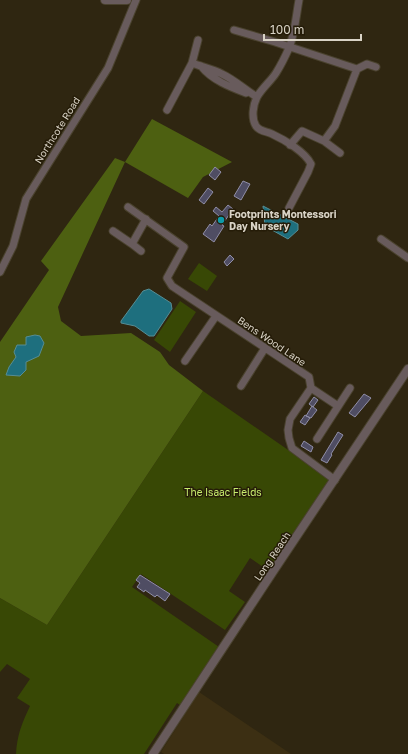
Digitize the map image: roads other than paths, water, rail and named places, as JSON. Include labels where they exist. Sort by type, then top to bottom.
[{"type":"street","points":[[105,0],[127,0]]},
{"type":"street","name":"Northcote Road","points":[[0,272],[13,246],[26,199],[108,68],[136,0]]},
{"type":"street","points":[[289,208],[308,172],[310,164],[308,159],[301,152],[272,134],[261,131],[253,120],[257,96],[276,74],[290,47],[294,33],[294,23],[299,0]]},
{"type":"street","points":[[234,30],[357,69]]},
{"type":"street","points":[[167,110],[192,63],[198,40]]},
{"type":"street","points":[[192,63],[207,67],[222,74],[257,96]]},
{"type":"street","points":[[324,142],[335,126],[357,69],[367,64],[376,67]]},
{"type":"street","points":[[290,145],[302,131],[324,142],[340,153]]},
{"type":"street","points":[[128,207],[146,219],[132,244]]},
{"type":"street","name":"Bens Wood Lane","points":[[146,219],[184,247],[167,278],[169,283],[309,377],[311,388]]},
{"type":"street","points":[[113,231],[141,251]]},
{"type":"street","points":[[381,239],[408,258]]},
{"type":"street","points":[[185,361],[216,316]]},
{"type":"street","points":[[241,386],[265,348]]},
{"type":"street","name":"Long Reach","points":[[153,754],[272,572],[408,369]]},
{"type":"street","points":[[335,480],[292,448],[288,430],[290,419],[311,388],[338,406]]},
{"type":"street","points":[[317,439],[350,388]]},
{"type":"water","points":[[263,206],[298,224],[298,230],[288,239],[265,226]]},
{"type":"water","points":[[149,289],[171,303],[172,309],[154,336],[149,336],[135,326],[121,323],[143,291]]},
{"type":"water","points":[[35,335],[40,336],[44,343],[39,356],[26,362],[26,370],[20,376],[6,375],[9,367],[16,357],[14,352],[17,345],[26,345],[26,337]]},
{"type":"place","name":"Footprints Montessori Day Nursery","points":[[221,220]]},
{"type":"park label","name":"The Isaac Fields","points":[[223,492]]}]
